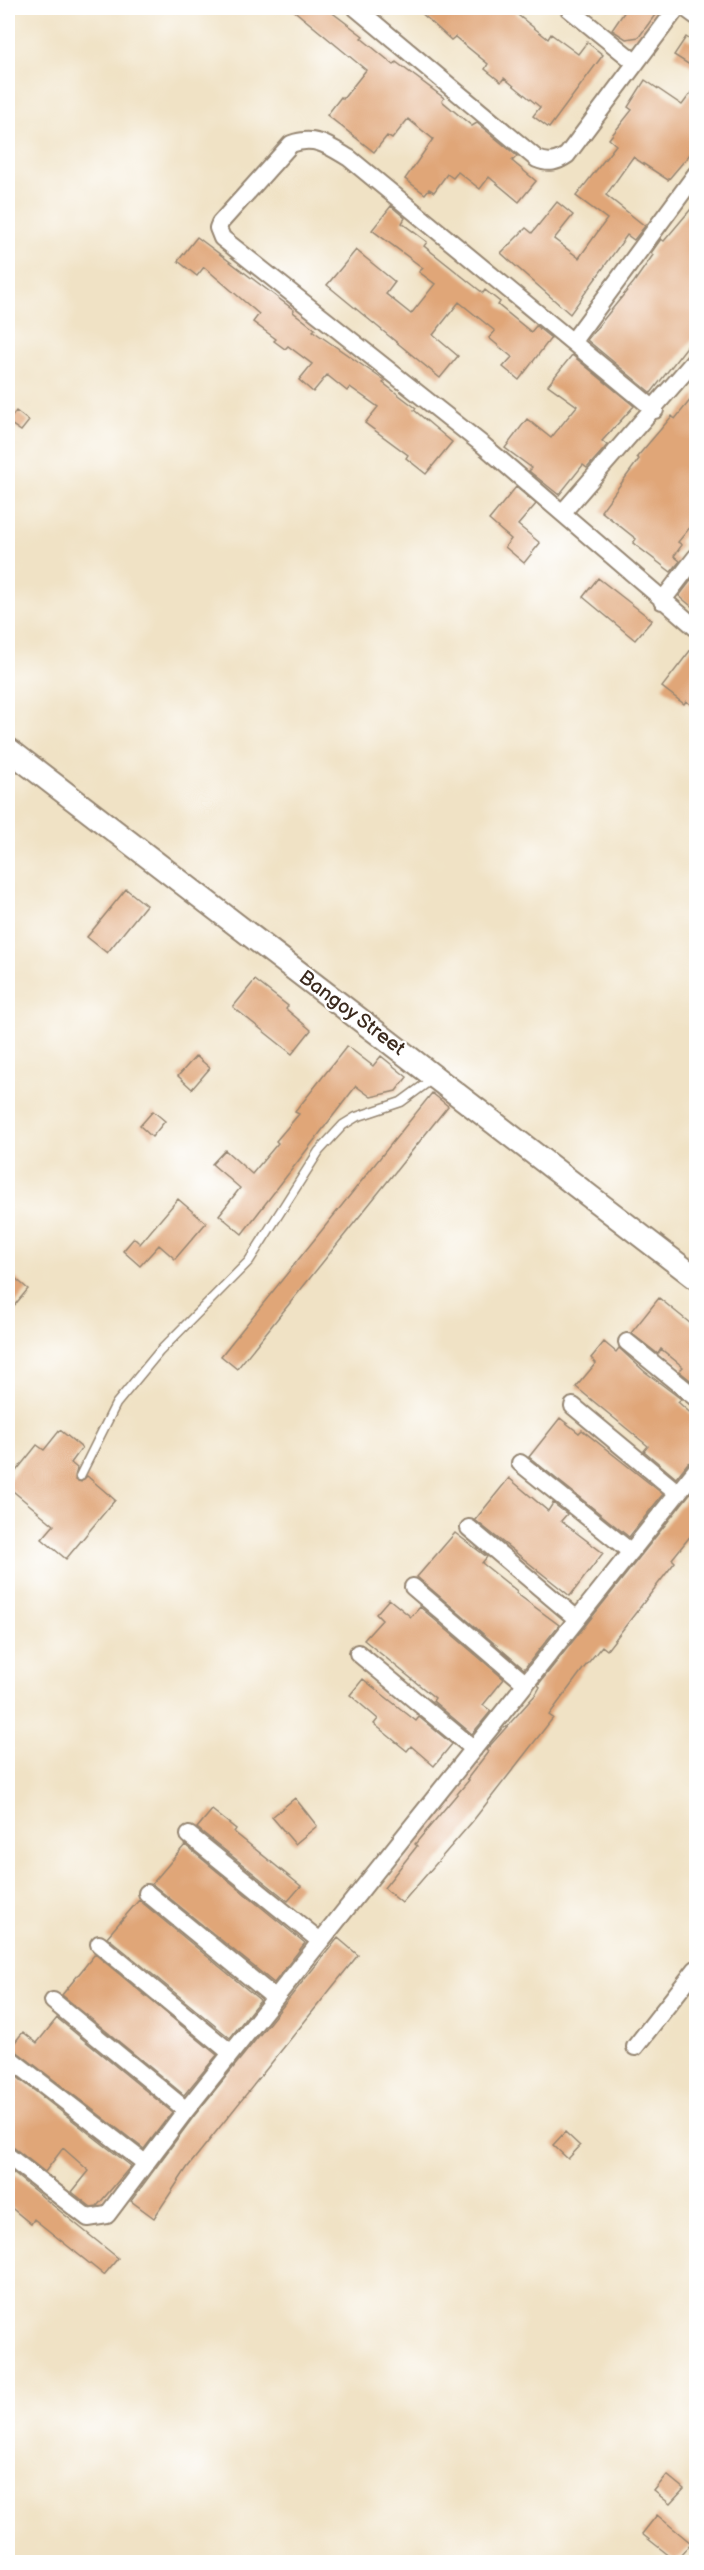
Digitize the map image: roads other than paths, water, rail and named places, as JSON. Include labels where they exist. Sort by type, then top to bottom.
[{"type":"main road","name":"Bangoy Street","points":[[8,749],[696,1278]]},
{"type":"street","points":[[356,8],[537,159],[546,163],[567,155],[677,8]]},
{"type":"street","points":[[568,8],[636,63]]},
{"type":"street","points":[[685,8],[696,16]]},
{"type":"street","points":[[655,410],[350,158],[321,141],[304,139],[291,144],[220,223],[218,228],[222,238],[393,372],[563,512],[662,601],[696,628]]},
{"type":"street","points":[[573,341],[696,174]]},
{"type":"street","points":[[563,512],[655,410],[696,359]]},
{"type":"street","points":[[662,601],[696,557]]},
{"type":"street","points":[[627,1342],[696,1398]]},
{"type":"street","points":[[573,1406],[678,1492]]},
{"type":"street","points":[[520,1463],[630,1552]]},
{"type":"street","points":[[8,2156],[88,2218],[107,2215],[274,1998],[696,1470]]},
{"type":"street","points":[[469,1528],[577,1619]]},
{"type":"street","points":[[413,1587],[526,1684]]},
{"type":"street","points":[[358,1653],[474,1749]]},
{"type":"street","points":[[189,1835],[320,1941]]},
{"type":"street","points":[[147,1893],[274,1998]]},
{"type":"street","points":[[99,1944],[231,2053]]},
{"type":"street","points":[[635,2047],[696,1969]]},
{"type":"street","points":[[53,2001],[186,2110]]},
{"type":"street","points":[[8,2057],[145,2163]]},
{"type":"lane","points":[[80,1476],[117,1404],[159,1352],[249,1262],[319,1151],[343,1125],[356,1117],[401,1102],[435,1077]]}]
